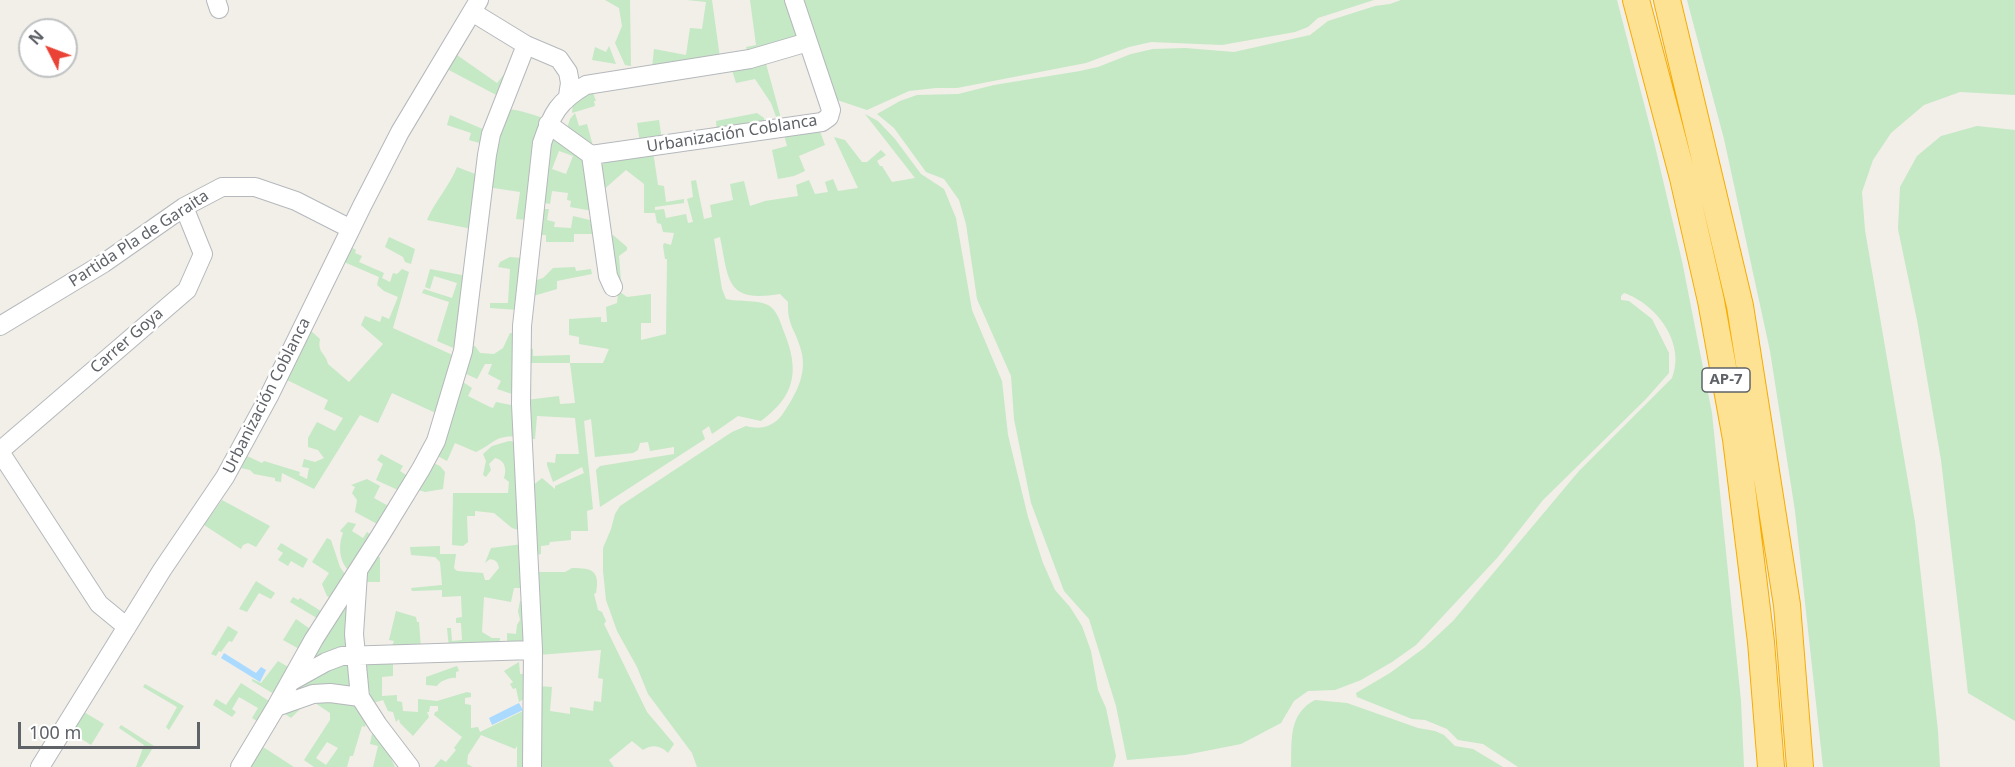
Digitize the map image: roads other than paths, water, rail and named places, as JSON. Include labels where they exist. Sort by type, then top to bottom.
[{"type":"highway","name":"AP-7","points":[[1636,0],[1674,144],[1706,279],[1734,427],[1761,642],[1771,767]]},
{"type":"highway","name":"AP-7","points":[[1667,0],[1740,306],[1787,605],[1800,767]]},
{"type":"street","name":"Urbanización Coblanca","points":[[591,156],[822,122],[829,117],[831,110],[794,0]]},
{"type":"street","name":"Urbanización Coblanca","points":[[40,767],[162,570],[225,477],[266,403],[411,113],[476,6],[526,45],[559,59],[568,72],[570,83],[568,96]]},
{"type":"street","points":[[532,767],[532,650],[521,404],[522,326],[542,143],[548,124],[568,96],[586,85],[750,59],[808,42]]},
{"type":"street","points":[[240,767],[314,639],[421,469],[436,441],[463,351],[491,135],[526,45]]},
{"type":"street","points":[[548,124],[591,156],[608,276],[614,287]]},
{"type":"street","name":"Partida Pla de Garaita","points":[[0,326],[104,263],[184,207],[222,187],[255,187],[296,201],[351,229]]},
{"type":"street","name":"Carrer Goya","points":[[0,451],[187,290],[203,254],[184,207]]},
{"type":"street","points":[[0,451],[99,604],[127,627]]},
{"type":"street","points":[[358,570],[354,622],[360,697],[410,767]]},
{"type":"street","points":[[289,683],[326,662],[342,657],[532,650]]},
{"type":"street","points":[[276,707],[313,694],[330,693],[360,697]]},
{"type":"water","points":[[224,653],[256,673],[261,667],[266,670],[260,682],[221,658]]},
{"type":"water","points":[[519,703],[523,710],[492,725],[489,718]]}]
